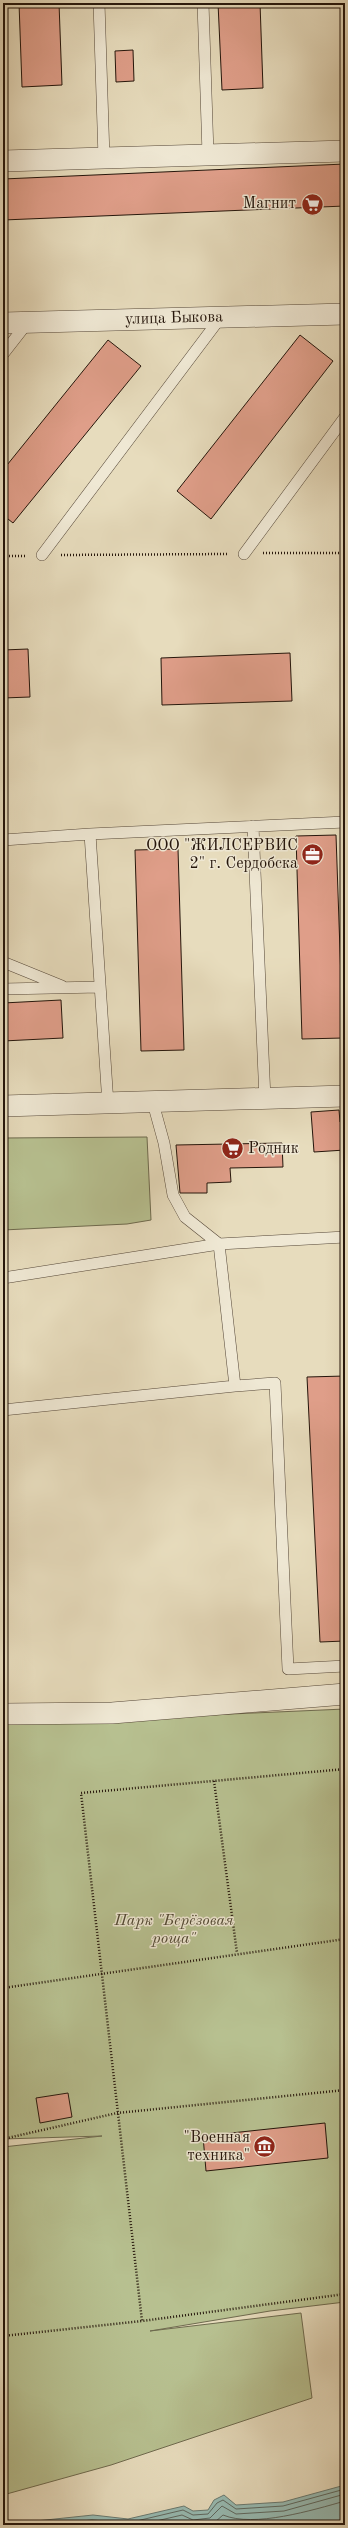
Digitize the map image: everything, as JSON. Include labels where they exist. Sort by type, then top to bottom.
[{"type":"street","points":[[3,161],[345,151]]},
{"type":"street","name":"улица Быкова","points":[[3,323],[345,314]]},
{"type":"street","points":[[3,1106],[153,1103],[345,1096]]},
{"type":"street","points":[[3,1714],[112,1713],[345,1694]]},
{"type":"lane","points":[[99,3],[104,158]]},
{"type":"lane","points":[[203,3],[208,154]]},
{"type":"lane","points":[[42,555],[221,317]]},
{"type":"lane","points":[[3,354],[28,322]]},
{"type":"lane","points":[[244,554],[345,416]]},
{"type":"lane","points":[[3,840],[90,834],[345,822]]},
{"type":"lane","points":[[253,826],[265,1099]]},
{"type":"lane","points":[[90,834],[108,1104]]},
{"type":"lane","points":[[3,962],[66,988]]},
{"type":"lane","points":[[3,989],[100,987]]},
{"type":"lane","points":[[153,1103],[164,1143],[173,1195],[186,1217],[219,1244],[235,1386]]},
{"type":"lane","points":[[3,1278],[219,1244],[345,1237]]},
{"type":"lane","points":[[3,1410],[275,1383],[288,1669],[345,1666]]},
{"type":"path","points":[[3,556],[345,552]]},
{"type":"path","points":[[142,2321],[100,1973],[81,1793],[345,1769]]},
{"type":"path","points":[[214,1781],[237,1953]]},
{"type":"path","points":[[3,1988],[237,1953],[345,1939]]},
{"type":"path","points":[[3,2139],[117,2113],[345,2090]]},
{"type":"path","points":[[3,2336],[142,2321],[345,2294]]},
{"type":"green space","points":[[147,1137],[151,1220],[127,1224],[3,1230],[3,1138]]},
{"type":"green space","name":"Парк \"Берёзовая роща\"","points":[[345,1709],[345,2302],[270,2311],[150,2331],[301,2313],[312,2398],[111,2465],[3,2495],[3,2147],[102,2136],[3,2139],[3,1724]]},
{"type":"water","points":[[345,2485],[345,2525],[25,2525],[36,2521],[93,2515],[128,2519],[184,2506],[193,2511],[208,2510],[214,2500],[224,2495],[236,2505],[283,2502]]},
{"type":"building","points":[[19,3],[59,3],[62,85],[22,87]]},
{"type":"building","points":[[218,3],[260,3],[263,88],[222,90]]},
{"type":"building","points":[[133,50],[134,81],[116,82],[115,51]]},
{"type":"building","points":[[345,164],[345,206],[3,220],[3,179]]},
{"type":"building","points":[[300,335],[333,361],[211,519],[177,491]]},
{"type":"building","points":[[108,340],[141,366],[13,523],[3,515],[3,470]]},
{"type":"building","points":[[28,649],[30,697],[3,698],[3,650]]},
{"type":"building","points":[[290,653],[292,701],[162,705],[161,658]]},
{"type":"building","points":[[336,835],[343,1038],[302,1039],[296,836]]},
{"type":"building","points":[[178,849],[184,1050],[141,1051],[135,850]]},
{"type":"building","points":[[61,1000],[63,1038],[3,1041],[3,1003]]},
{"type":"building","points":[[339,1110],[340,1122],[345,1122],[345,1150],[314,1152],[311,1112]]},
{"type":"building","points":[[282,1143],[283,1167],[230,1168],[231,1182],[207,1183],[207,1193],[180,1193],[176,1145]]},
{"type":"building","points":[[345,1376],[345,1641],[320,1642],[307,1377]]},
{"type":"building","points":[[68,2093],[72,2117],[40,2123],[36,2098]]},
{"type":"building","name":"\"Военная техника\"","points":[[325,2123],[328,2158],[206,2171],[203,2136]]},
{"type":"place","name":"Магнит","points":[[312,204]]},
{"type":"place","name":"ООО \"ЖИЛСЕРВИС 2\" г. Сердобска","points":[[313,855]]},
{"type":"place","name":"Родник","points":[[232,1149]]},
{"type":"place","name":"\"Военная техника\"","points":[[265,2147]]}]
